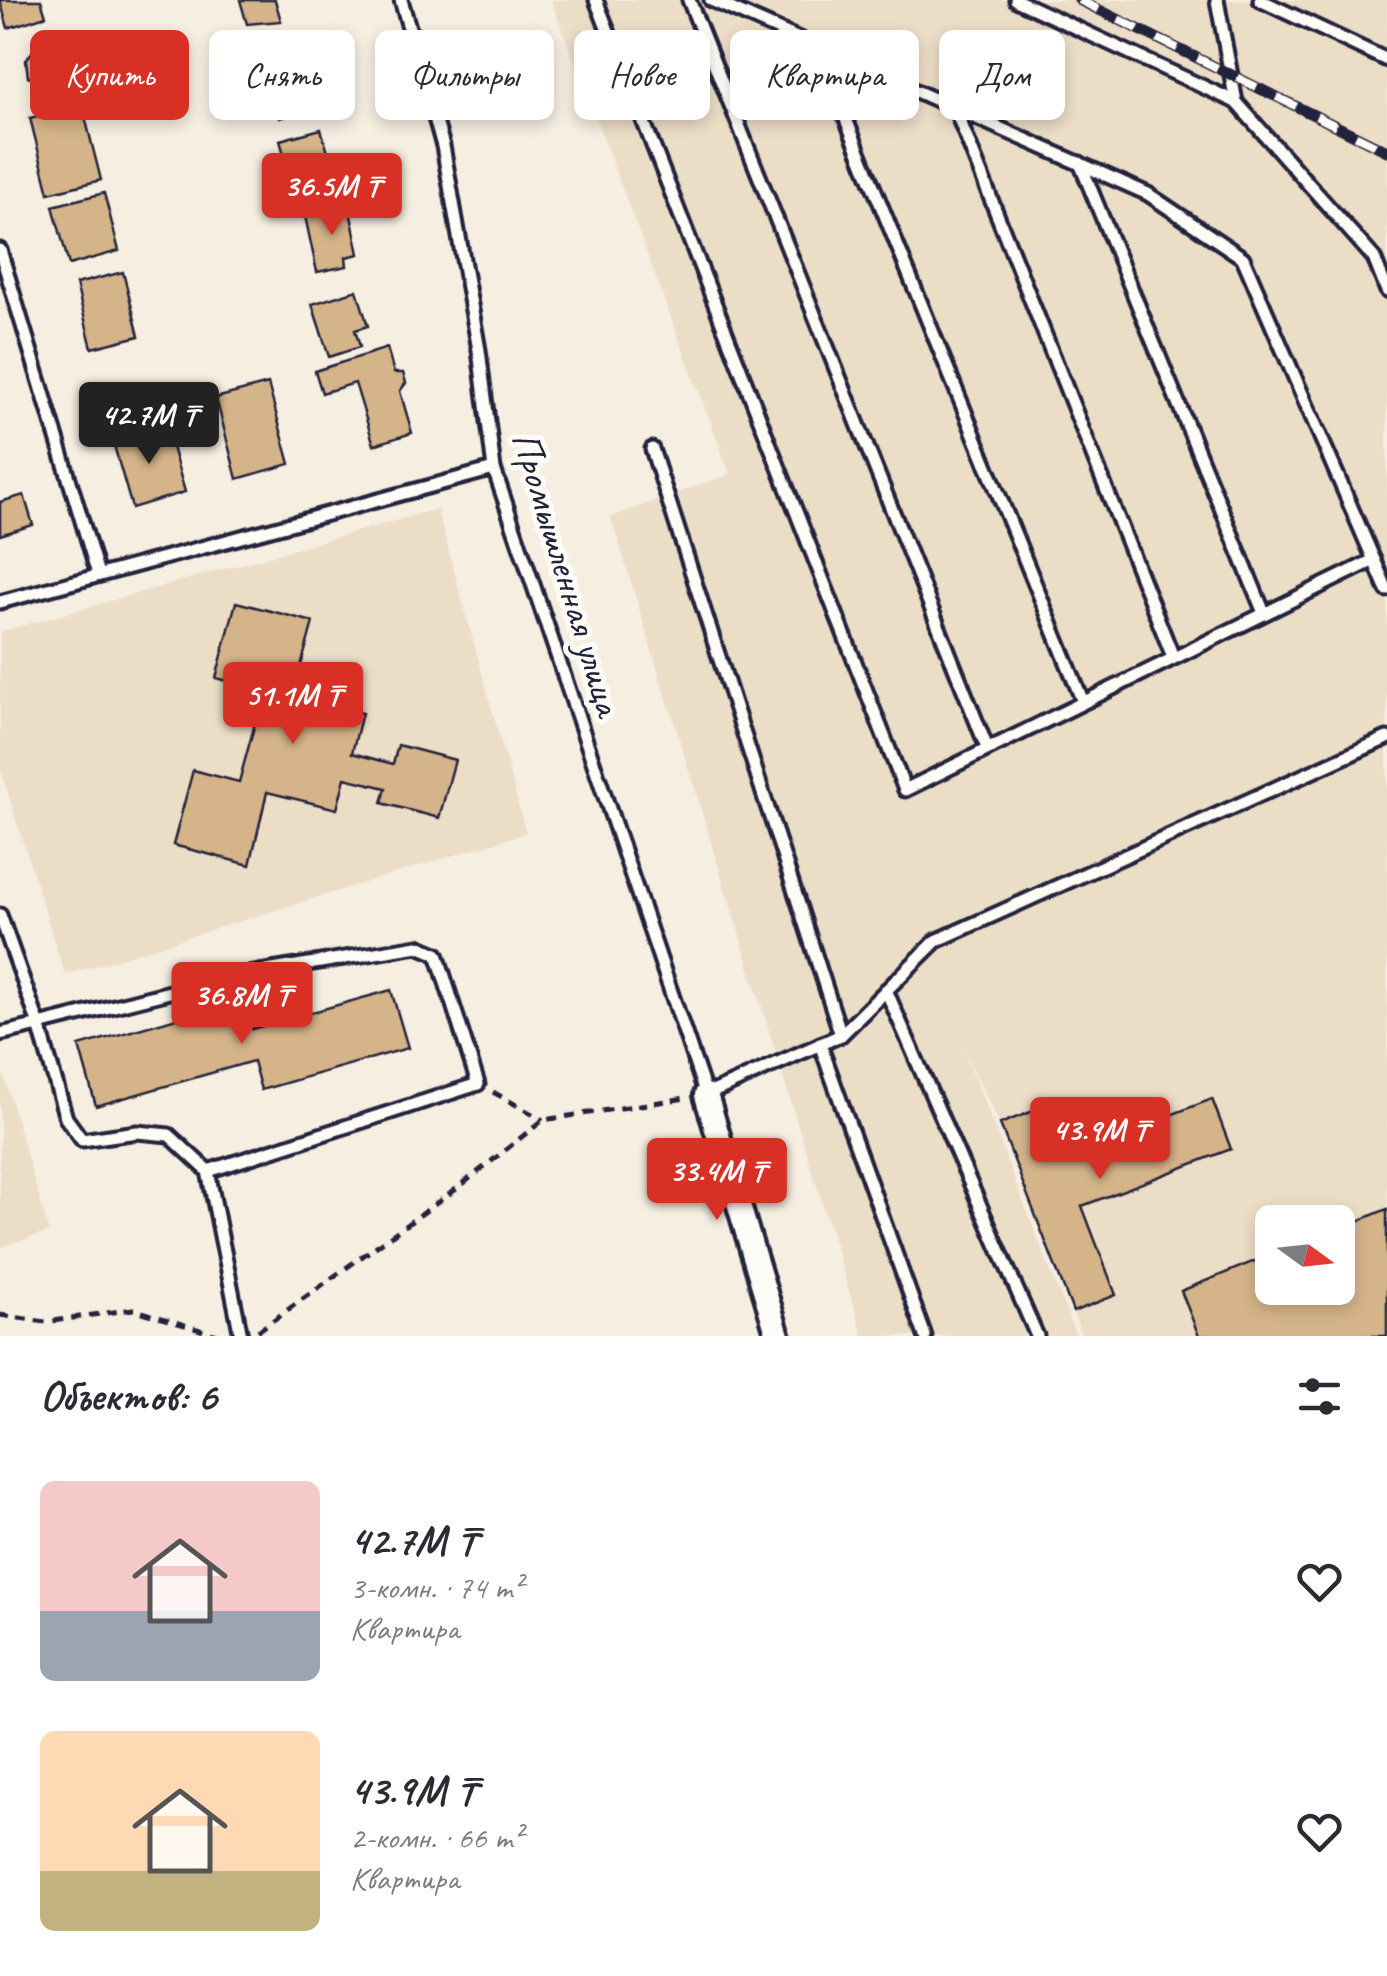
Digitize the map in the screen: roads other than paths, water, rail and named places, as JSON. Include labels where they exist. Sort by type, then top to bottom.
[{"type":"street","points":[[706,1096],[778,1336]]},
{"type":"lane","name":"Промышленная улица","points":[[400,0],[443,146],[479,350],[494,469],[706,1096]]},
{"type":"lane","points":[[596,0],[905,790],[1374,560]]},
{"type":"lane","points":[[688,0],[987,748]]},
{"type":"lane","points":[[711,0],[784,30]]},
{"type":"lane","points":[[1016,0],[1236,102],[1387,268]]},
{"type":"lane","points":[[1217,0],[1236,102]]},
{"type":"lane","points":[[1260,0],[1387,60]]},
{"type":"lane","points":[[847,120],[1083,702]]},
{"type":"lane","points":[[960,120],[1172,657]]},
{"type":"lane","points":[[985,120],[1148,194],[1244,258],[1387,590]]},
{"type":"lane","points":[[1080,163],[1264,613]]},
{"type":"lane","points":[[0,250],[98,574]]},
{"type":"lane","points":[[1374,258],[1387,291]]},
{"type":"lane","points":[[652,449],[841,1035]]},
{"type":"lane","points":[[0,602],[494,469]]},
{"type":"lane","points":[[706,1096],[841,1035],[936,941],[1019,900],[1387,738]]},
{"type":"lane","points":[[0,916],[39,1024],[66,1118],[82,1140],[137,1132],[169,1135],[208,1172],[241,1336]]},
{"type":"lane","points":[[0,1034],[229,977],[418,946],[436,954],[478,1084],[208,1172]]},
{"type":"lane","points":[[886,990],[1037,1336]]},
{"type":"lane","points":[[820,1044],[926,1336]]},
{"type":"railway","points":[[1079,0],[1387,151]]}]
